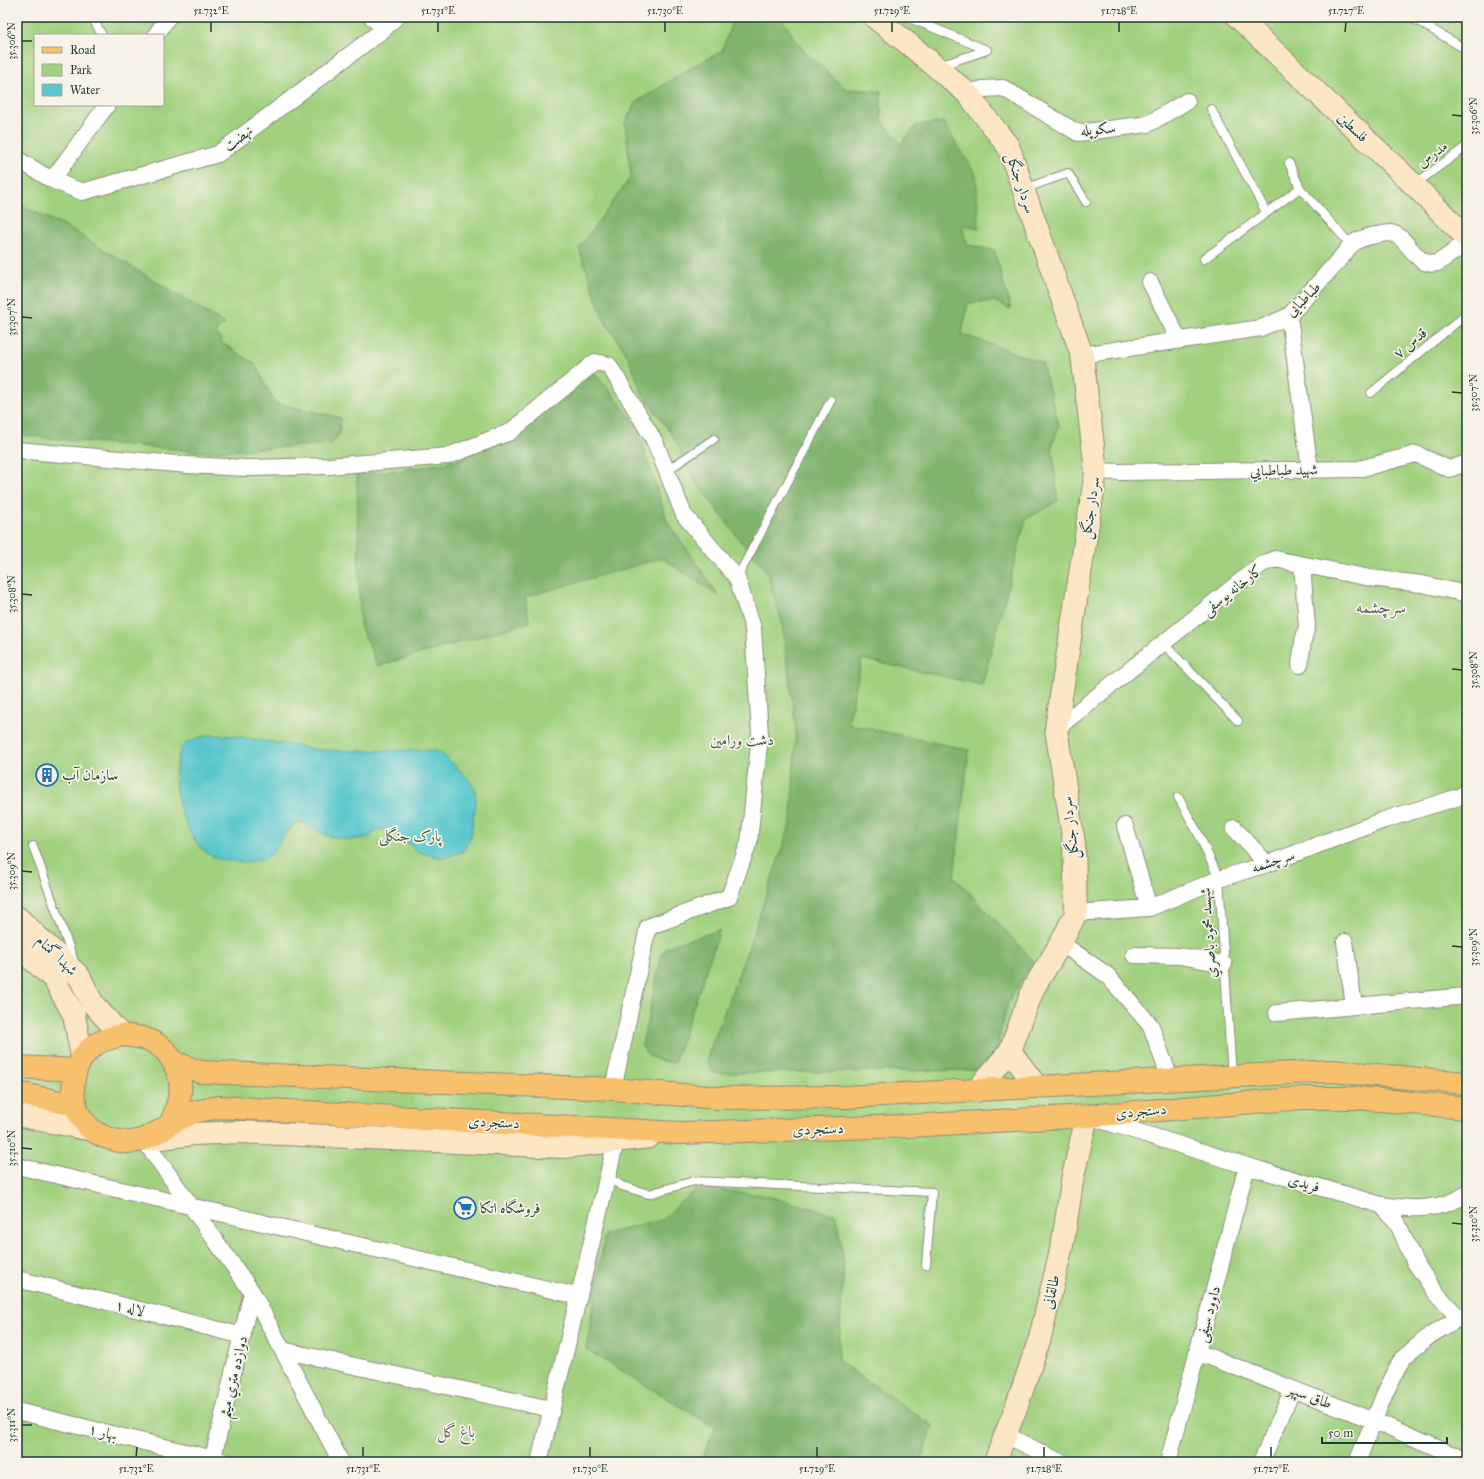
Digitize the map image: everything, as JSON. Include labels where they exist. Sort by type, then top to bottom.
[{"type":"main road","points":[[121,1035],[136,1036],[151,1041],[164,1050],[174,1062],[178,1074],[180,1087],[179,1100],[171,1123],[144,1140],[126,1142],[108,1139],[92,1130],[80,1116],[73,1098],[73,1084],[79,1064],[93,1047],[106,1039],[121,1035]]},
{"type":"main road","name":"دستجردی","points":[[174,1062],[201,1072],[613,1089],[719,1098],[846,1097],[1037,1088],[1331,1071],[1467,1083]]},
{"type":"main road","points":[[17,1067],[79,1064]]},
{"type":"main road","points":[[17,1093],[76,1105]]},
{"type":"main road","name":"دستجردی","points":[[171,1123],[194,1112],[219,1107],[680,1133],[908,1126],[1087,1116],[1304,1098],[1358,1098],[1467,1108]]},
{"type":"street","points":[[157,34],[168,17]]},
{"type":"street","points":[[372,17],[384,29]]},
{"type":"street","name":"نهضت","points":[[17,160],[52,180],[82,192],[218,154],[384,29],[396,17]]},
{"type":"street","name":"سردار جنگل","points":[[874,17],[967,93],[1008,146],[1082,355],[1096,471],[1056,729],[1074,843],[1076,913],[1061,942],[1033,989],[1010,1051]]},
{"type":"street","name":"فلسطین","points":[[1243,19],[1467,238]]},
{"type":"street","name":"سکوپله","points":[[967,93],[983,89],[1004,88],[1078,133],[1148,124],[1187,101]]},
{"type":"street","points":[[52,180],[106,106]]},
{"type":"street","points":[[1350,244],[1366,238],[1390,233],[1400,238],[1419,259],[1426,262],[1436,263],[1467,242]]},
{"type":"street","name":"طباطبایی","points":[[1082,355],[1260,328],[1289,316],[1344,254],[1350,244]]},
{"type":"street","points":[[1150,282],[1179,340]]},
{"type":"street","points":[[1289,316],[1310,470]]},
{"type":"street","points":[[17,450],[188,465],[246,468],[329,466],[448,456],[510,432],[595,362],[609,365],[655,442],[684,515],[737,578],[753,628],[760,734],[749,842],[729,897],[648,927],[613,1089]]},
{"type":"street","name":"شهيد طباطبايي","points":[[1096,471],[1359,469],[1416,454],[1450,469],[1467,462]]},
{"type":"street","name":"کارخانه یوسفی","points":[[1056,729],[1262,564],[1275,560],[1370,578],[1422,584],[1467,594]]},
{"type":"street","points":[[1300,665],[1303,641],[1307,626],[1302,565]]},
{"type":"street","name":"سرچشمه","points":[[1076,913],[1149,908],[1219,879],[1267,864],[1384,820],[1459,797],[1467,792]]},
{"type":"street","points":[[1125,826],[1149,908]]},
{"type":"street","points":[[1234,828],[1267,864]]},
{"type":"street","name":"شهدا گمنام","points":[[17,917],[80,976],[93,1004],[121,1035]]},
{"type":"street","points":[[1061,942],[1108,975],[1151,1026],[1170,1080]]},
{"type":"street","points":[[1345,942],[1354,1006]]},
{"type":"street","name":"شهدا گمنام","points":[[17,946],[54,979],[74,1015],[79,1064]]},
{"type":"street","points":[[1134,955],[1180,956],[1224,964]]},
{"type":"street","points":[[1278,1013],[1467,996]]},
{"type":"street","points":[[976,1091],[1010,1051],[1037,1088]]},
{"type":"street","points":[[17,1115],[92,1130]]},
{"type":"street","name":"فریدی","points":[[1087,1116],[1248,1166],[1381,1205],[1407,1209],[1434,1207],[1458,1200],[1467,1194]]},
{"type":"street","name":"طالقانی","points":[[995,1462],[1040,1338],[1063,1240],[1073,1176],[1087,1116]]},
{"type":"street","points":[[341,1462],[252,1292],[144,1140],[194,1134],[241,1132],[564,1147],[680,1133]]},
{"type":"street","points":[[539,1462],[606,1176],[616,1141]]},
{"type":"street","points":[[17,1166],[578,1296]]},
{"type":"street","name":"داوود سیفی","points":[[1168,1462],[1248,1166]]},
{"type":"street","points":[[1357,1462],[1385,1393],[1402,1359],[1429,1336],[1463,1321],[1436,1292],[1414,1261],[1397,1222],[1381,1205]]},
{"type":"street","name":"لاله ۱","points":[[17,1279],[243,1336]]},
{"type":"street","name":"دوازده متري میثم","points":[[217,1461],[252,1292]]},
{"type":"street","points":[[282,1350],[551,1409]]},
{"type":"street","name":"طاق سپهر","points":[[1197,1352],[1375,1420],[1467,1461]]},
{"type":"street","points":[[1261,1462],[1292,1389]]},
{"type":"street","name":"بهار ۱","points":[[17,1411],[217,1461]]},
{"type":"street","points":[[1006,1435],[1060,1462]]},
{"type":"lane","points":[[92,17],[101,34]]},
{"type":"lane","points":[[907,17],[987,50],[936,67]]},
{"type":"lane","points":[[1411,17],[1467,50]]},
{"type":"lane","points":[[1210,109],[1266,212]]},
{"type":"lane","name":"مدرس","points":[[1414,185],[1467,146]]},
{"type":"lane","points":[[1289,163],[1300,188],[1350,244]]},
{"type":"lane","points":[[1023,189],[1068,173],[1086,202]]},
{"type":"lane","points":[[1204,259],[1300,188]]},
{"type":"lane","name":"قدس ۷","points":[[1371,393],[1467,314]]},
{"type":"lane","points":[[737,578],[831,400]]},
{"type":"lane","points":[[666,471],[714,440]]},
{"type":"lane","points":[[1164,644],[1238,721]]},
{"type":"lane","name":"شهسد محمود باصري","points":[[1178,797],[1199,835],[1219,879],[1232,1076]]},
{"type":"lane","points":[[33,846],[80,976]]},
{"type":"lane","points":[[606,1176],[622,1186],[649,1194],[694,1181],[932,1192],[926,1265]]},
{"type":"green space","name":"دشت ورامین","points":[[17,17],[1467,17],[1467,1462],[17,1462]]},
{"type":"green space","points":[[734,17],[780,17],[803,50],[846,89],[881,91],[881,119],[901,144],[916,125],[943,122],[976,175],[979,228],[962,225],[967,245],[994,250],[1011,309],[994,301],[968,303],[962,334],[1042,363],[1059,426],[1052,445],[1058,501],[1026,519],[982,685],[862,659],[848,724],[969,750],[954,877],[1034,961],[1008,1002],[991,1070],[714,1073],[706,1061],[749,946],[791,822],[796,729],[782,622],[766,570],[743,544],[691,475],[678,445],[643,395],[628,356],[603,318],[579,248],[631,177],[625,123],[635,103],[694,66],[722,51]]},
{"type":"green space","points":[[17,203],[70,229],[225,324],[216,331],[222,343],[255,364],[275,403],[341,418],[339,435],[331,444],[203,452],[17,435]]},
{"type":"green space","points":[[593,371],[635,422],[667,521],[719,596],[662,558],[525,597],[529,622],[378,666],[360,625],[357,474],[404,470],[457,461]]},
{"type":"green space","points":[[720,930],[674,1063],[659,1060],[650,1056],[644,1050],[642,1045],[661,958],[665,949],[674,944]]},
{"type":"green space","points":[[697,1188],[763,1195],[837,1215],[844,1263],[838,1361],[933,1426],[920,1462],[700,1461],[716,1428],[586,1349],[605,1234],[662,1220]]},
{"type":"water","points":[[210,735],[235,736],[320,750],[426,750],[440,752],[467,777],[475,789],[476,802],[470,839],[463,851],[444,858],[418,852],[392,830],[377,830],[370,837],[350,840],[329,836],[301,822],[291,827],[287,831],[274,851],[267,857],[247,862],[226,860],[210,855],[201,848],[194,839],[183,817],[177,793],[176,770],[180,751],[183,746],[200,737]]},
{"type":"place","name":"سازمان آب","points":[[47,775]]},
{"type":"place","name":"فروشگاه اتکا","points":[[465,1208]]},
{"type":"district","name":"سرچشمه","points":[[1381,607]]},
{"type":"district","name":"باغ گل","points":[[456,1431]]},
{"type":"park label","name":"پارک جنگلی","points":[[410,836]]}]
